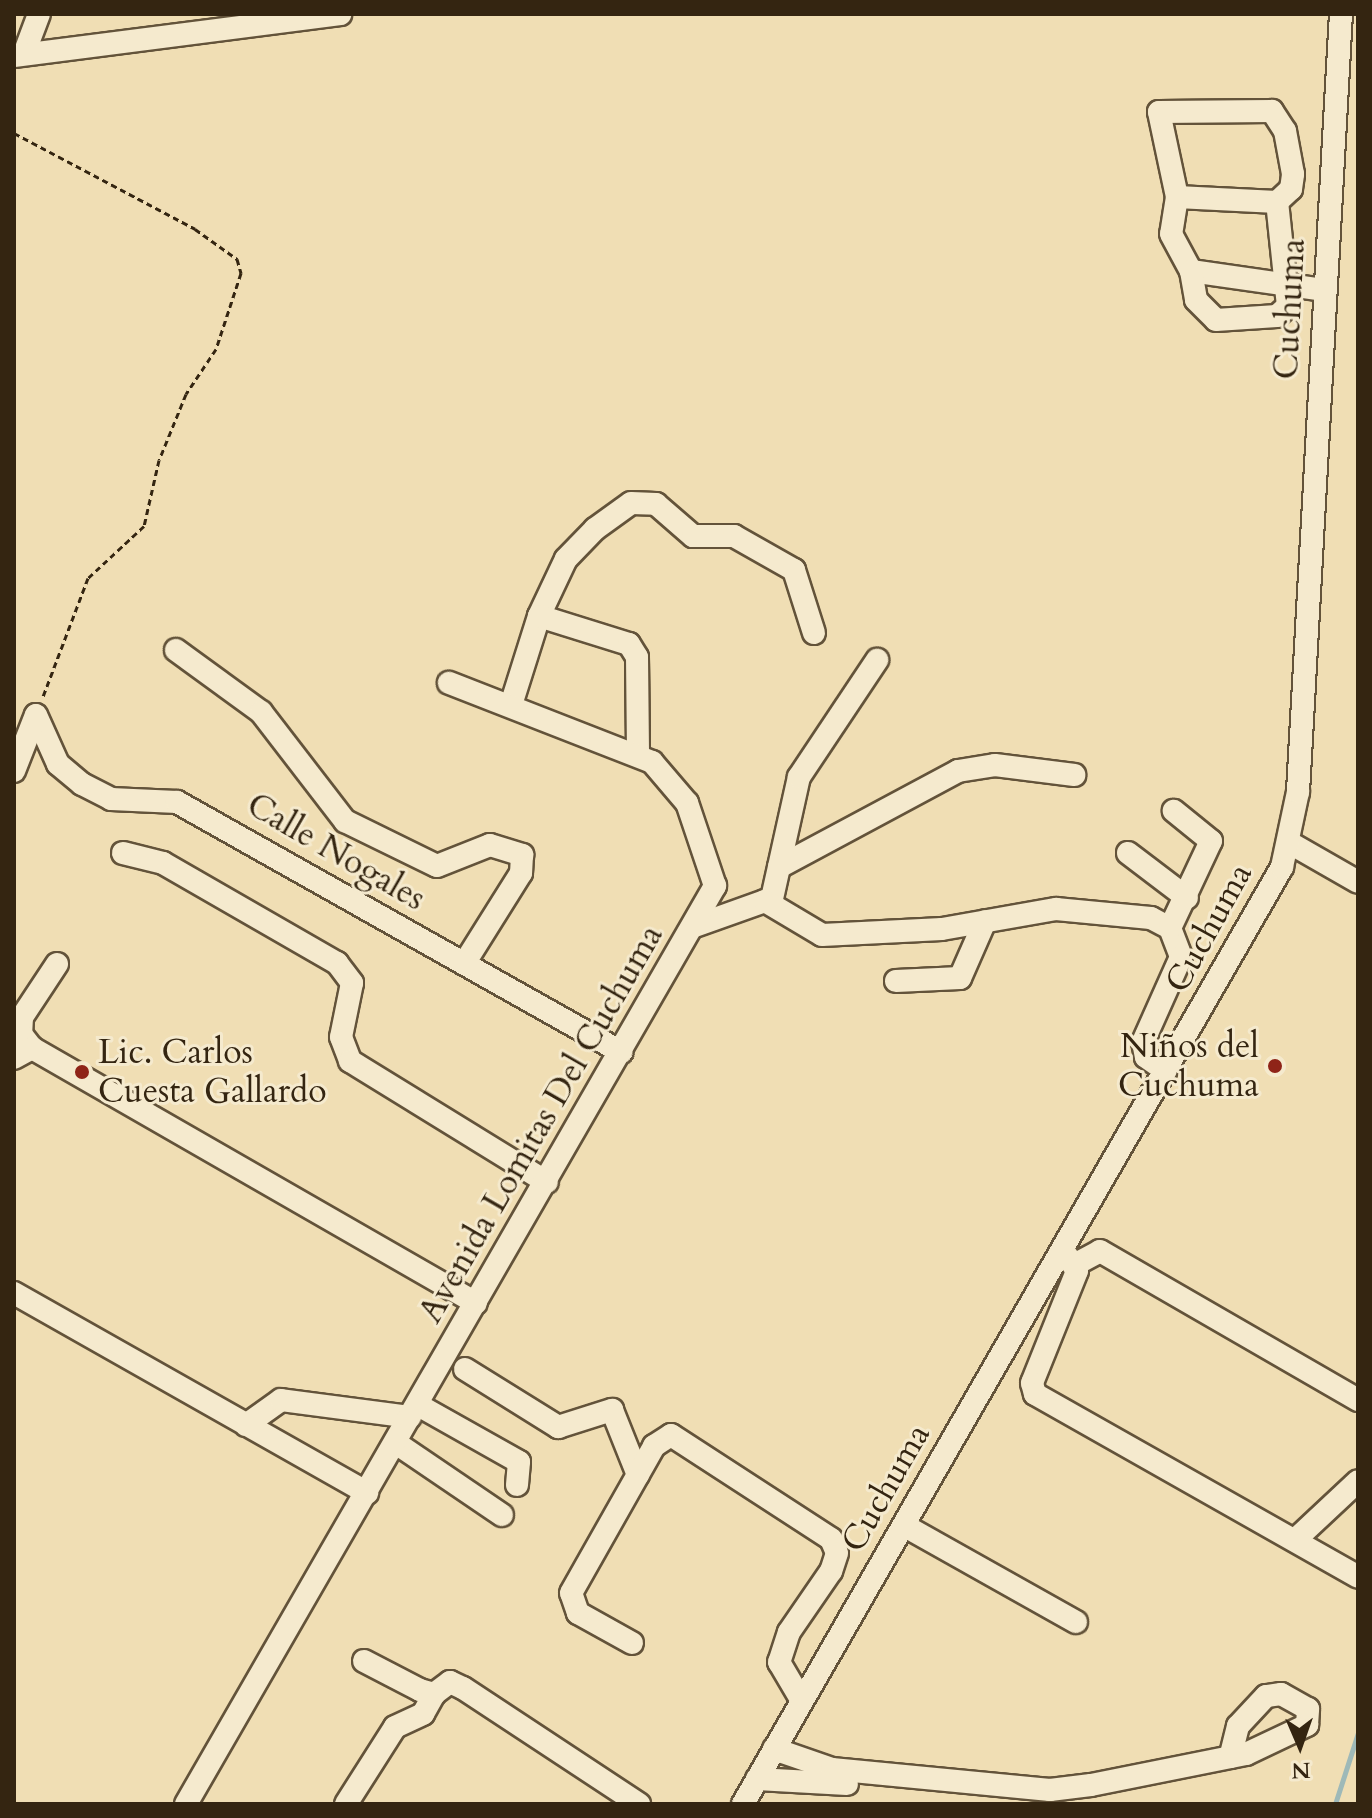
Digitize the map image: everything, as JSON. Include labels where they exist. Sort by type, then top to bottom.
[{"type":"street","points":[[19,55],[39,14]]},
{"type":"street","points":[[19,55],[340,14]]},
{"type":"street","name":"Cuchuma","points":[[743,1804],[905,1526],[1070,1257],[1166,1071],[1254,926],[1290,843],[1341,14]]},
{"type":"street","points":[[1177,197],[1277,202],[1291,189],[1292,159],[1272,111],[1159,112],[1177,197],[1171,234],[1191,271],[1196,300],[1216,320],[1277,316],[1288,306],[1277,202]]},
{"type":"street","points":[[1292,159],[1330,173]]},
{"type":"street","points":[[1191,271],[1286,282],[1325,290]]},
{"type":"street","points":[[511,705],[539,616],[566,559],[595,529],[631,503],[656,504],[693,536],[734,536],[794,570],[814,633]]},
{"type":"street","points":[[539,616],[635,650],[638,751]]},
{"type":"street","points":[[176,650],[261,712],[345,821],[437,866],[490,845],[522,855],[521,873],[464,964]]},
{"type":"street","points":[[877,660],[799,777],[771,903],[822,935],[985,921],[1082,908],[1127,912],[1170,928]]},
{"type":"street","points":[[449,683],[638,751],[687,803],[713,867],[712,895],[695,926]]},
{"type":"street","points":[[14,771],[36,715]]},
{"type":"street","name":"Calle Nogales","points":[[36,715],[58,764],[82,784],[111,799],[177,802],[621,1052]]},
{"type":"street","points":[[779,867],[958,771],[995,765],[1074,775]]},
{"type":"street","points":[[1166,1071],[1146,1057],[1143,1042],[1180,969],[1170,928],[1187,898],[1211,841],[1174,811]]},
{"type":"street","points":[[1290,843],[1358,882]]},
{"type":"street","points":[[123,853],[163,863],[337,963],[352,983],[341,1037],[350,1061],[547,1182]]},
{"type":"street","points":[[1128,853],[1187,898]]},
{"type":"street","name":"Avenida Lomitas Del Cuchuma","points":[[186,1804],[695,926],[771,903]]},
{"type":"street","points":[[896,981],[960,978],[985,921]]},
{"type":"street","points":[[57,964],[22,1017],[23,1053],[476,1303]]},
{"type":"street","points":[[1358,1400],[1100,1251],[1070,1257],[1032,1383],[1035,1394],[1358,1577]]},
{"type":"street","points":[[14,1293],[367,1493]]},
{"type":"street","points":[[465,1369],[558,1427],[612,1410],[638,1475]]},
{"type":"street","points":[[246,1425],[281,1400],[414,1411],[519,1462],[517,1485]]},
{"type":"street","points":[[632,1643],[578,1613],[571,1593],[654,1446],[671,1435],[831,1539],[831,1571],[789,1632],[779,1662],[802,1701]]},
{"type":"street","points":[[396,1443],[502,1515]]},
{"type":"street","points":[[1295,1540],[1358,1481]]},
{"type":"street","points":[[905,1526],[1076,1622]]},
{"type":"street","points":[[364,1661],[434,1694]]},
{"type":"street","points":[[346,1804],[395,1727],[423,1714],[434,1694],[450,1682],[639,1804]]},
{"type":"street","points":[[774,1749],[832,1769],[1050,1790],[1230,1757]]},
{"type":"street","points":[[757,1779],[1053,1804]]},
{"type":"path","points":[[14,133],[195,229],[237,259],[241,273],[216,349],[186,394],[159,460],[144,526],[88,578],[36,715]]},
{"type":"waterway","points":[[1335,1804],[1358,1733]]},
{"type":"place","name":"Niños del Cuchuma","points":[[1275,1066]]},
{"type":"place","name":"Lic. Carlos Cuesta Gallardo","points":[[82,1072]]}]
